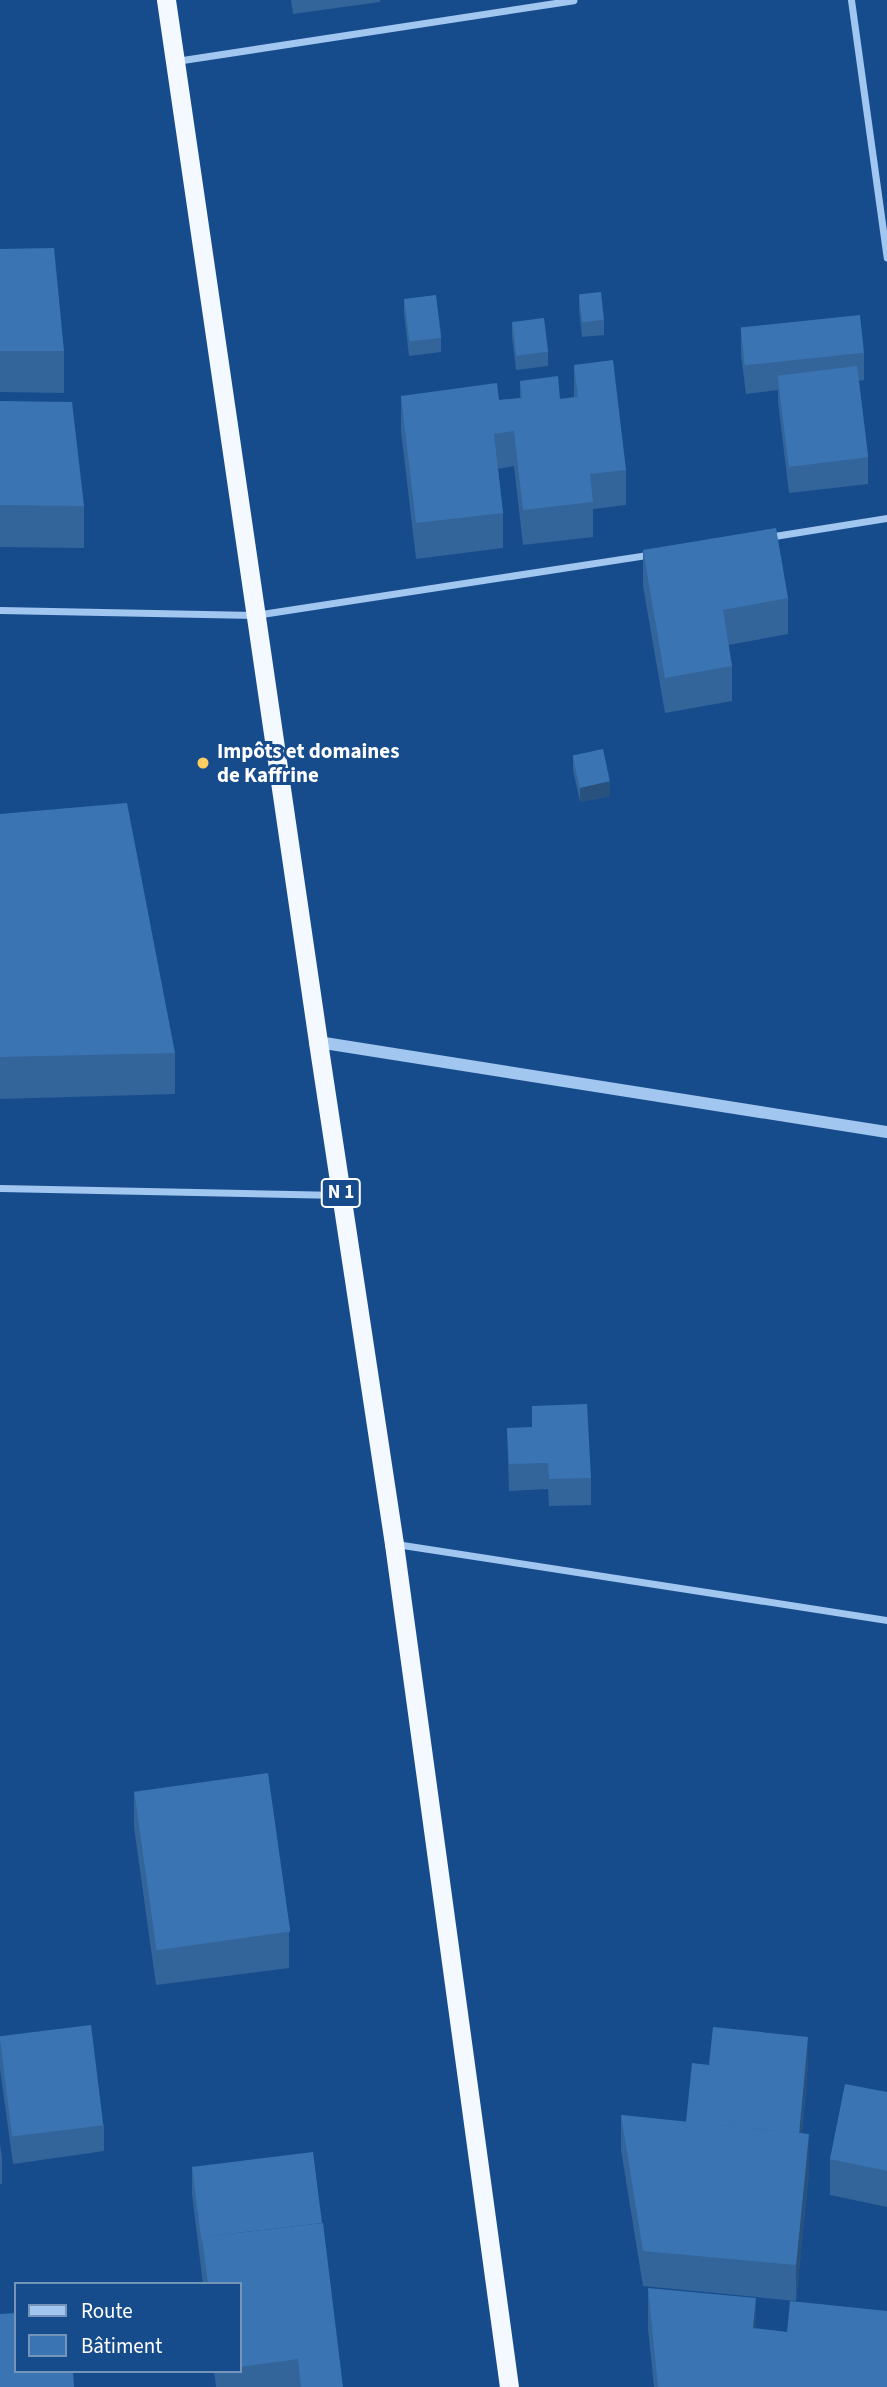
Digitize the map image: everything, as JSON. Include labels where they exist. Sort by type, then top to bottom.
[{"type":"highway","name":"N 1","points":[[166,0],[394,1544],[509,2387]]},
{"type":"street","points":[[175,61],[573,0]]},
{"type":"street","points":[[851,0],[887,258]]},
{"type":"street","points":[[763,537],[887,518]]},
{"type":"street","points":[[0,610],[255,615],[654,554]]},
{"type":"street","points":[[318,1042],[887,1132]]},
{"type":"street","points":[[0,1188],[341,1195]]},
{"type":"street","points":[[394,1544],[887,1620]]},
{"type":"building","points":[[54,248],[64,351],[0,351],[0,249]]},
{"type":"building","points":[[601,292],[604,320],[582,322],[579,294]]},
{"type":"building","points":[[436,295],[441,338],[409,342],[404,299]]},
{"type":"building","points":[[860,315],[864,353],[745,365],[741,328]]},
{"type":"building","points":[[544,318],[548,352],[516,356],[512,322]]},
{"type":"building","points":[[613,360],[626,470],[590,474],[593,502],[523,510],[514,431],[494,434],[503,513],[416,523],[401,396],[497,383],[499,400],[522,398],[520,381],[558,376],[560,399],[578,397],[574,365]]},
{"type":"building","points":[[857,366],[868,457],[789,467],[778,376]]},
{"type":"building","points":[[0,401],[72,402],[84,506],[0,505]]},
{"type":"building","points":[[776,528],[788,598],[723,610],[732,666],[665,678],[643,550]]},
{"type":"building","points":[[603,749],[610,781],[580,788],[573,755]]},
{"type":"building","points":[[127,803],[175,1053],[0,1057],[0,814]]},
{"type":"building","points":[[587,1404],[591,1478],[549,1479],[548,1463],[509,1464],[507,1428],[532,1427],[532,1406]]},
{"type":"building","points":[[268,1773],[290,1931],[157,1950],[134,1792]]},
{"type":"building","points":[[91,2025],[103,2125],[12,2136],[0,2036]]},
{"type":"building","points":[[713,2027],[808,2037],[799,2133],[686,2122],[692,2063],[709,2065]]},
{"type":"building","points":[[845,2084],[887,2092],[887,2171],[830,2159]]},
{"type":"building","points":[[621,2115],[809,2134],[796,2265],[643,2251]]},
{"type":"building","points":[[313,2152],[322,2223],[202,2237],[202,2246],[192,2167]]},
{"type":"building","points":[[323,2223],[343,2387],[301,2387],[298,2359],[242,2367],[242,2282],[208,2282],[202,2237]]},
{"type":"building","points":[[648,2288],[756,2298],[753,2328],[787,2332],[790,2301],[887,2311],[887,2387],[658,2387]]},
{"type":"building","points":[[14,2313],[14,2373],[73,2373],[74,2387],[0,2387],[0,2314]]},
{"type":"place","name":"Impôts et domaines de Kaffrine","points":[[203,763]]}]
